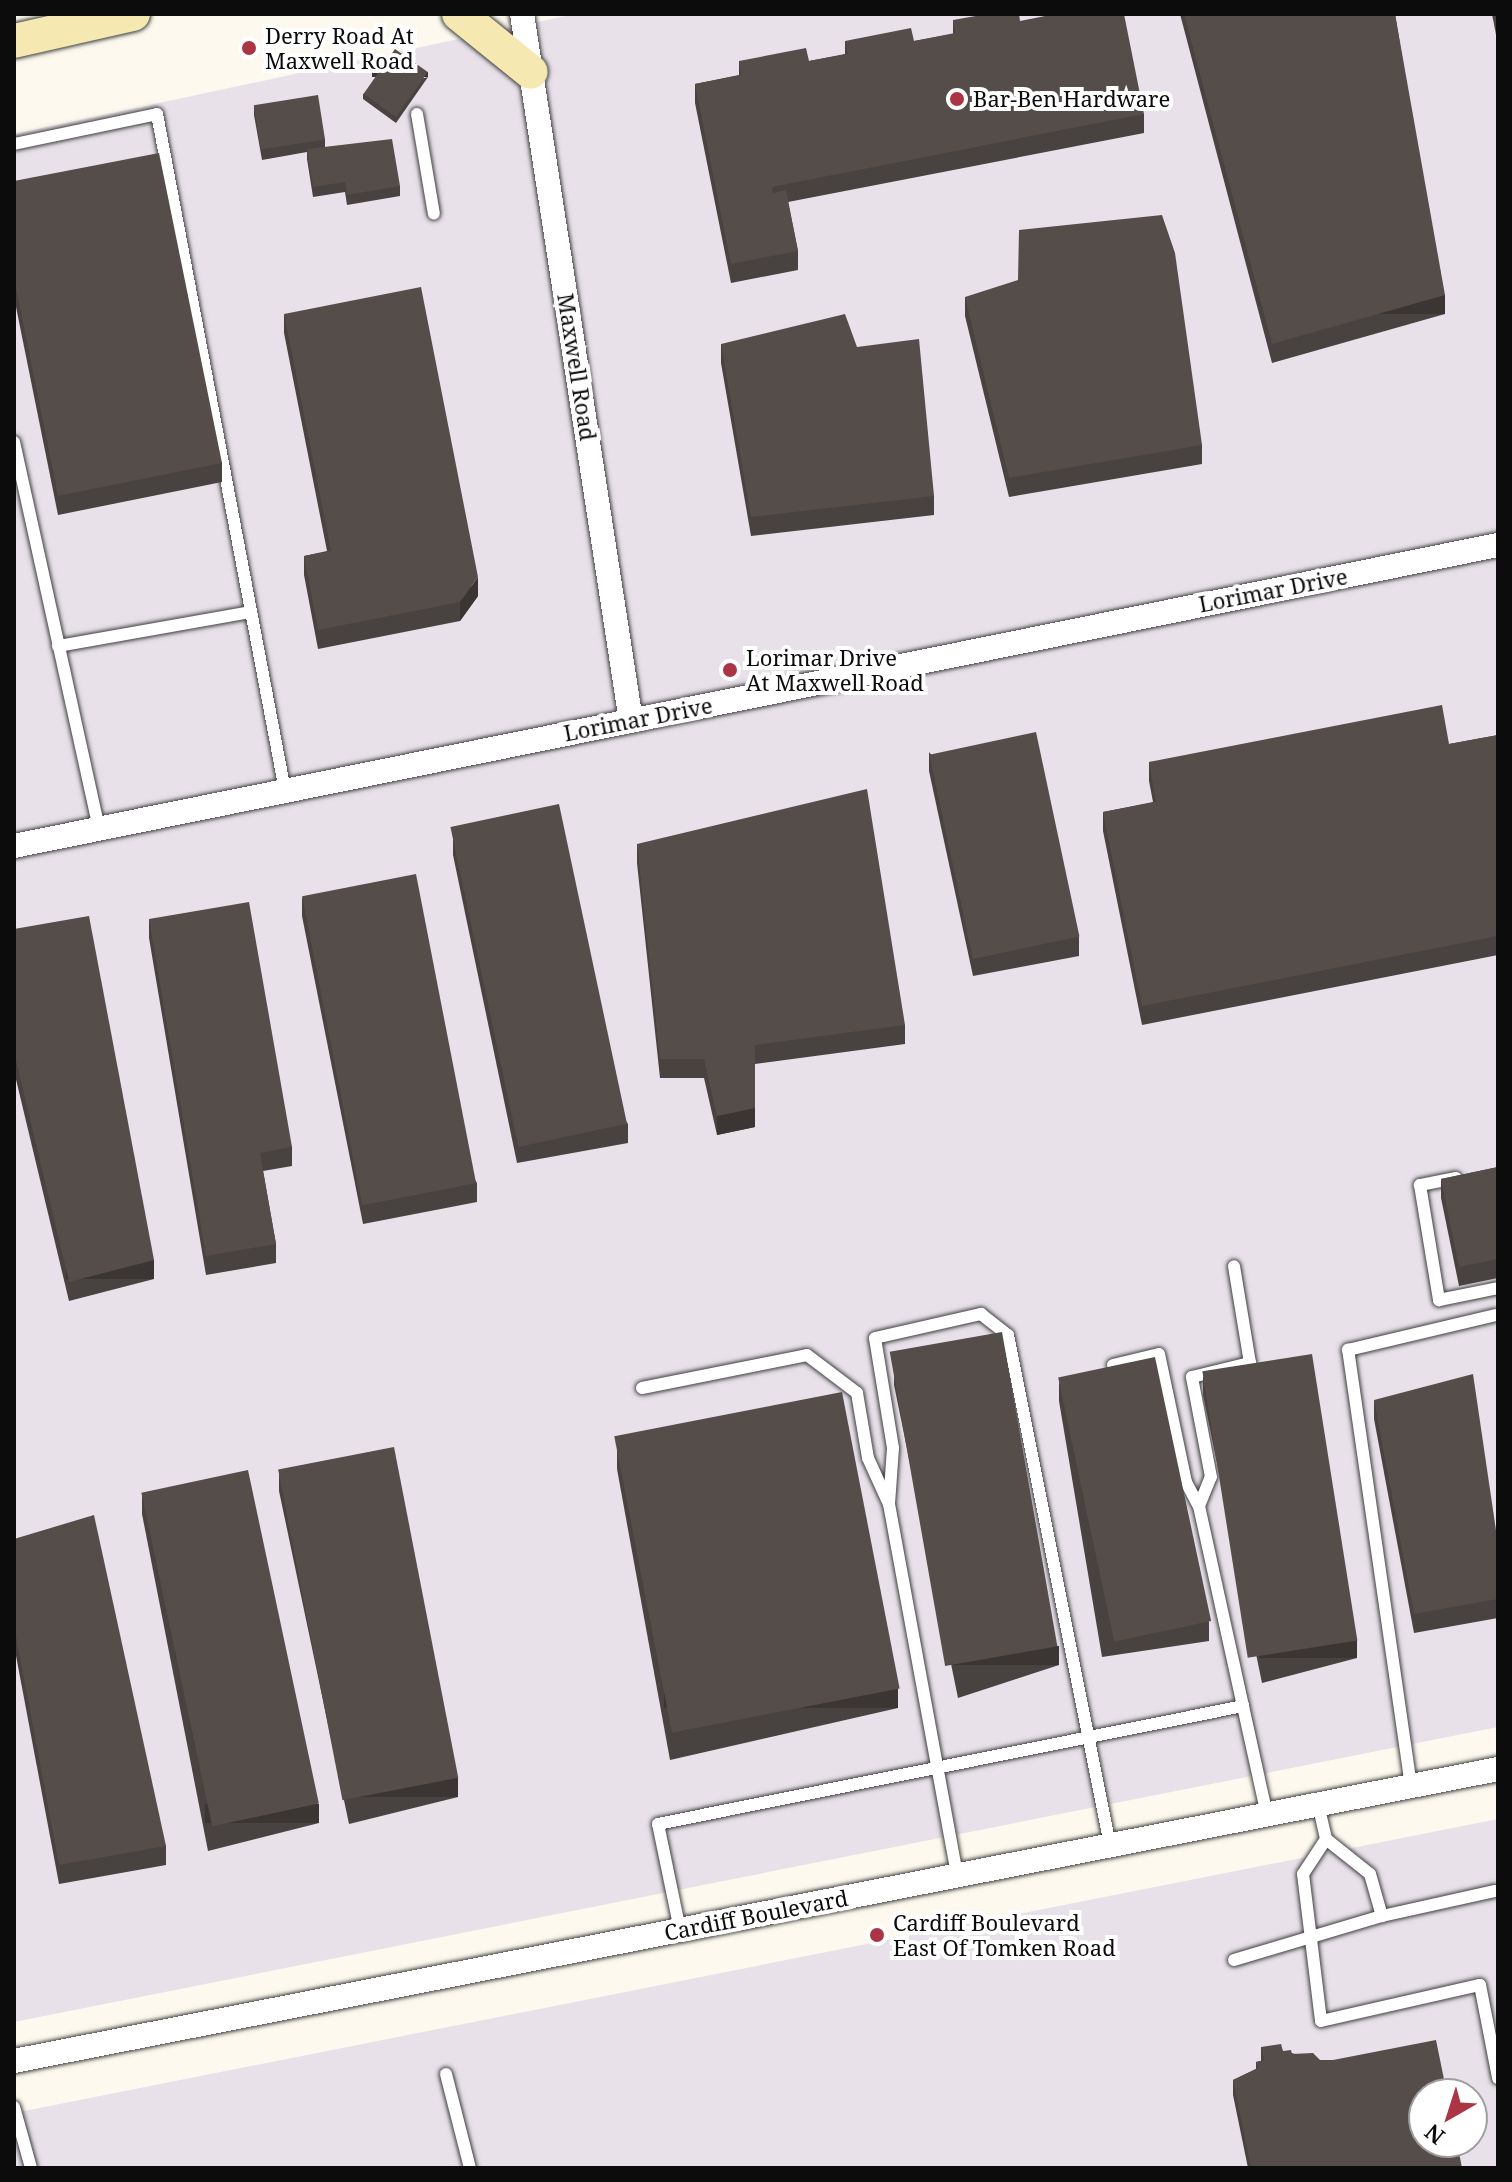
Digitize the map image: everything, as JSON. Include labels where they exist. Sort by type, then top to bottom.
[{"type":"main road","points":[[14,41],[133,14]]},
{"type":"main road","points":[[459,14],[531,72]]},
{"type":"street","name":"Maxwell Road","points":[[522,14],[631,721]]},
{"type":"street","name":"Lorimar Drive","points":[[14,846],[1498,545]]},
{"type":"street","name":"Cardiff Boulevard","points":[[14,2061],[1498,1769]]},
{"type":"lane","points":[[14,144],[157,114],[285,791]]},
{"type":"lane","points":[[417,114],[434,214]]},
{"type":"lane","points":[[14,442],[99,829]]},
{"type":"lane","points":[[58,646],[251,612]]},
{"type":"lane","points":[[1467,1175],[1420,1185],[1439,1300],[1498,1288]]},
{"type":"lane","points":[[1199,1506],[1211,1477],[1192,1377],[1250,1363],[1234,1266]]},
{"type":"lane","points":[[889,1504],[893,1448],[875,1338],[981,1314],[1008,1335],[1110,1845]]},
{"type":"lane","points":[[1411,1786],[1348,1350],[1497,1319]]},
{"type":"lane","points":[[1113,1365],[1159,1354],[1186,1482],[1199,1506],[1267,1814]]},
{"type":"lane","points":[[642,1388],[807,1355],[857,1393],[868,1458],[889,1504],[957,1876]]},
{"type":"lane","points":[[680,1930],[658,1824],[1243,1706]]},
{"type":"lane","points":[[1318,1804],[1326,1839],[1370,1874],[1382,1916]]},
{"type":"lane","points":[[1326,1839],[1303,1874],[1321,2021],[1480,1985],[1498,2078]]},
{"type":"lane","points":[[1234,1960],[1382,1916],[1495,1891]]},
{"type":"lane","points":[[446,2074],[470,2168]]},
{"type":"lane","points":[[14,2107],[30,2166],[14,2168]]},
{"type":"shaded area","points":[[575,14],[1498,14],[1498,1727],[14,2022],[14,134]]},
{"type":"shaded area","points":[[1498,1819],[1498,2168],[14,2168],[14,2113]]},
{"type":"building","points":[[987,14],[1019,14],[1020,21],[1055,14],[1124,14],[1144,114],[772,187],[773,193],[786,190],[798,251],[731,264],[695,84],[741,75],[739,61],[806,48],[809,61],[848,54],[845,41],[911,28],[914,41],[955,33],[953,20]]},
{"type":"building","points":[[1184,14],[1395,14],[1445,295],[1272,344]]},
{"type":"building","points":[[395,49],[428,72],[396,117],[363,94]]},
{"type":"building","points":[[318,95],[325,139],[261,150],[254,105]]},
{"type":"building","points":[[392,139],[400,186],[347,195],[345,182],[313,187],[307,149]]},
{"type":"building","points":[[159,153],[222,463],[58,496],[14,278],[14,181]]},
{"type":"building","points":[[1162,215],[1175,253],[1202,445],[1009,478],[965,297],[1018,280],[1019,230]]},
{"type":"building","points":[[421,287],[478,577],[460,602],[318,630],[304,556],[331,551],[284,314]]},
{"type":"building","points":[[845,314],[857,347],[919,339],[934,496],[751,517],[721,344]]},
{"type":"building","points":[[1442,705],[1449,744],[1498,735],[1498,936],[1142,1006],[1103,812],[1156,802],[1149,762]]},
{"type":"building","points":[[1036,732],[1079,936],[973,959],[929,755]]},
{"type":"building","points":[[867,789],[905,1025],[755,1045],[755,1108],[717,1116],[704,1059],[660,1059],[637,844]]},
{"type":"building","points":[[559,804],[627,1124],[518,1147],[450,827]]},
{"type":"building","points":[[416,874],[476,1183],[362,1205],[302,896]]},
{"type":"building","points":[[249,902],[292,1147],[260,1153],[276,1244],[206,1256],[149,919]]},
{"type":"building","points":[[89,916],[154,1260],[69,1282],[14,1052],[14,929]]},
{"type":"building","points":[[1498,1167],[1498,1259],[1459,1267],[1441,1179]]},
{"type":"building","points":[[1002,1332],[1057,1646],[945,1666],[890,1352]]},
{"type":"building","points":[[1312,1354],[1357,1640],[1248,1658],[1202,1371]]},
{"type":"building","points":[[1155,1357],[1211,1621],[1114,1642],[1058,1378]]},
{"type":"building","points":[[1473,1374],[1498,1544],[1498,1599],[1414,1614],[1374,1400]]},
{"type":"building","points":[[842,1392],[900,1688],[672,1733],[614,1436]]},
{"type":"building","points":[[394,1447],[458,1778],[342,1800],[278,1470]]},
{"type":"building","points":[[248,1470],[319,1804],[212,1826],[141,1493]]},
{"type":"building","points":[[94,1515],[166,1846],[59,1865],[14,1626],[14,1539]]},
{"type":"building","points":[[1436,2040],[1444,2078],[1408,2078],[1408,2158],[1460,2158],[1462,2168],[1251,2168],[1233,2080],[1258,2068],[1256,2062],[1264,2060],[1261,2047],[1281,2044],[1283,2051],[1291,2050],[1292,2054],[1313,2053],[1320,2060]]},
{"type":"place","name":"Derry Road At Maxwell Road","points":[[249,48]]},
{"type":"place","name":"Bar-Ben Hardware","points":[[957,99]]},
{"type":"place","name":"Lorimar Drive At Maxwell Road","points":[[730,670]]},
{"type":"place","name":"Cardiff Boulevard East Of Tomken Road","points":[[877,1935]]}]
